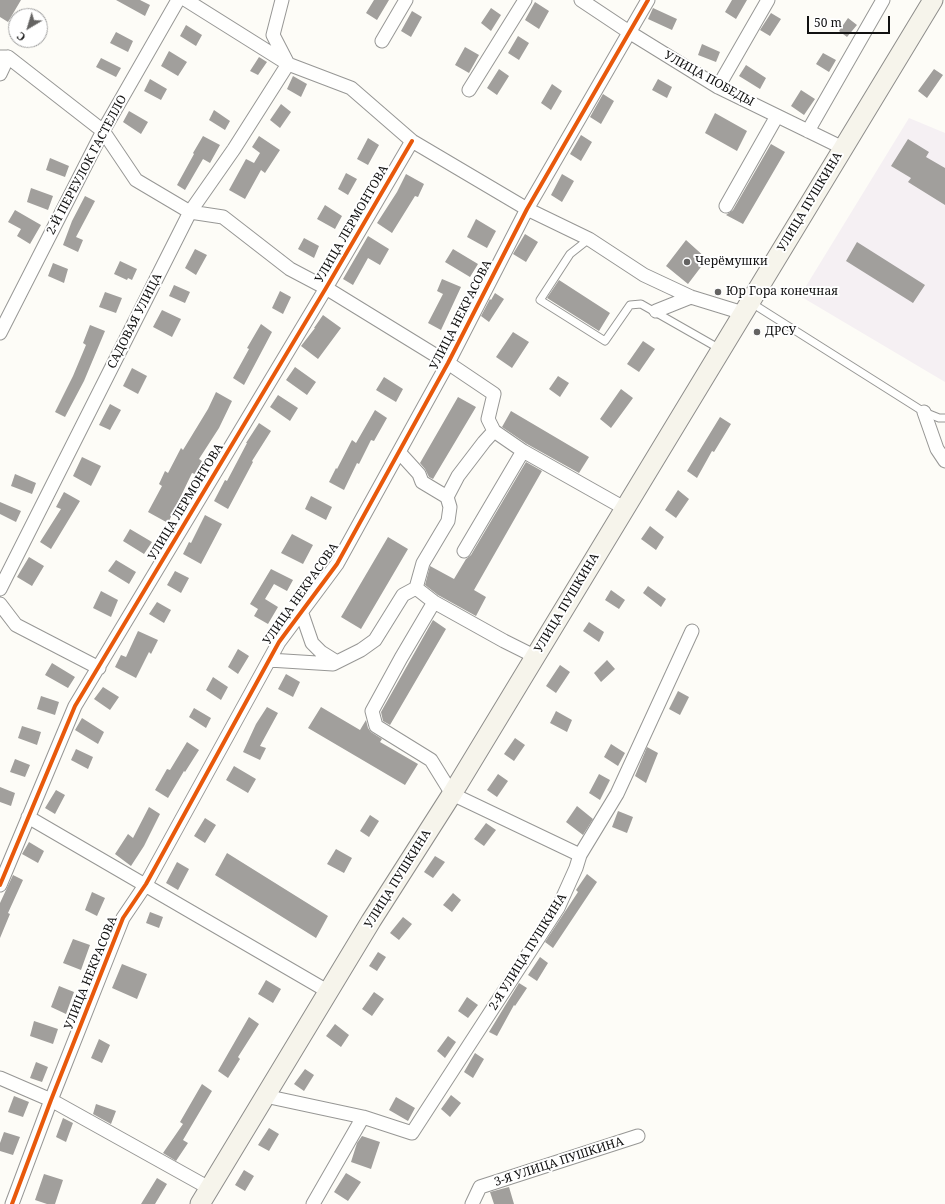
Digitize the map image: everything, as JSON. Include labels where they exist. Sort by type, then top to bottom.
[{"type":"main road","name":"УЛИЦА ПУШКИНА","points":[[200,1204],[371,921],[452,794],[534,656],[933,0]]},
{"type":"street","name":"2-Й ПЕРЕУЛОК ГАСТЕЛЛО","points":[[0,333],[103,131],[178,0]]},
{"type":"street","points":[[186,0],[288,64],[351,88],[412,141],[527,209],[589,239],[644,275],[691,297],[746,307]]},
{"type":"street","points":[[282,0],[273,34],[288,64]]},
{"type":"street","points":[[382,40],[406,0]]},
{"type":"street","points":[[469,90],[526,0]]},
{"type":"street","name":"УЛИЦА ПОБЕДЫ","points":[[580,0],[718,87],[843,148]]},
{"type":"street","name":"УЛИЦА НЕКРАСОВА","points":[[12,1204],[51,1100],[123,918],[146,884],[279,642],[337,564],[448,363],[527,209],[648,0]]},
{"type":"street","points":[[718,87],[768,0]]},
{"type":"street","points":[[808,131],[883,0]]},
{"type":"street","points":[[0,74],[4,57],[103,131],[136,180],[190,212],[223,217],[290,269],[326,288],[448,363],[494,394],[488,419],[494,431],[523,451],[624,508]]},
{"type":"street","name":"САДОВАЯ УЛИЦА","points":[[0,589],[190,212],[234,149],[288,64]]},
{"type":"street","points":[[726,206],[777,116]]},
{"type":"street","name":"УЛИЦА ЛЕРМОНТОВА","points":[[0,885],[75,706],[326,288],[412,141]]},
{"type":"street","points":[[656,311],[691,297]]},
{"type":"street","points":[[924,412],[937,449],[945,461]]},
{"type":"street","points":[[269,660],[333,664],[361,650],[375,640],[403,595],[416,588],[423,563],[448,521],[450,507],[447,496],[458,476],[494,431]]},
{"type":"street","points":[[464,551],[523,451]]},
{"type":"street","points":[[399,452],[419,474],[422,482],[447,496]]},
{"type":"street","points":[[416,588],[434,602],[534,656]]},
{"type":"street","points":[[434,602],[401,658],[372,712],[376,726],[431,760],[452,794],[580,855]]},
{"type":"street","points":[[0,604],[16,625],[99,668]]},
{"type":"street","points":[[301,612],[312,643],[337,662]]},
{"type":"street","name":"2-Я УЛИЦА ПУШКИНА","points":[[265,1096],[363,1117],[412,1133],[558,908],[576,868],[580,855],[617,794],[692,631]]},
{"type":"street","points":[[28,817],[146,884],[329,992]]},
{"type":"street","points":[[0,1078],[51,1100],[209,1188]]},
{"type":"street","points":[[313,1204],[363,1117]]},
{"type":"street","name":"3-Я УЛИЦА ПУШКИНА","points":[[472,1204],[480,1187],[638,1136]]},
{"type":"lane","points":[[589,239],[570,254],[540,300],[605,341],[630,305],[641,304],[656,311],[720,350]]},
{"type":"lane","points":[[746,307],[924,412],[939,418],[945,418]]},
{"type":"shaded area","points":[[909,118],[945,133],[945,382],[800,296]]},
{"type":"building","points":[[0,0],[21,0],[16,8],[8,8],[8,22],[0,17]]},
{"type":"building","points":[[116,0],[140,0],[150,5],[145,16]]},
{"type":"building","points":[[374,0],[389,0],[377,20],[366,13]]},
{"type":"building","points":[[732,0],[747,0],[736,19],[725,12]]},
{"type":"building","points":[[535,2],[549,11],[539,29],[525,20]]},
{"type":"building","points":[[491,8],[501,15],[491,31],[481,23]]},
{"type":"building","points":[[653,8],[677,19],[672,30],[648,19]]},
{"type":"building","points":[[412,11],[422,17],[411,37],[401,31]]},
{"type":"building","points":[[771,13],[781,19],[770,36],[760,30]]},
{"type":"building","points":[[848,18],[857,25],[847,37],[839,31]]},
{"type":"building","points":[[186,25],[202,35],[196,46],[180,36]]},
{"type":"building","points":[[116,32],[133,41],[128,52],[110,43]]},
{"type":"building","points":[[518,36],[529,43],[519,60],[508,53]]},
{"type":"building","points":[[702,44],[720,52],[716,62],[698,55]]},
{"type":"building","points":[[465,47],[479,55],[469,73],[455,65]]},
{"type":"building","points":[[169,51],[187,62],[178,76],[161,66]]},
{"type":"building","points":[[823,53],[836,60],[829,72],[816,64]]},
{"type":"building","points":[[259,57],[267,62],[258,75],[250,71]]},
{"type":"building","points":[[101,58],[121,68],[116,77],[96,67]]},
{"type":"building","points":[[746,65],[766,78],[760,89],[739,76]]},
{"type":"building","points":[[499,69],[509,76],[497,95],[487,88]]},
{"type":"building","points":[[934,69],[943,75],[927,98],[918,91]]},
{"type":"building","points":[[293,76],[307,84],[301,97],[287,89]]},
{"type":"building","points":[[150,79],[167,89],[161,100],[144,91]]},
{"type":"building","points":[[658,79],[672,87],[667,98],[652,90]]},
{"type":"building","points":[[552,84],[562,91],[551,110],[541,103]]},
{"type":"building","points":[[801,90],[815,99],[804,115],[791,106]]},
{"type":"building","points":[[603,94],[614,101],[601,124],[590,117]]},
{"type":"building","points":[[281,104],[291,112],[280,128],[270,120]]},
{"type":"building","points":[[214,110],[230,121],[225,130],[209,120]]},
{"type":"building","points":[[129,111],[148,122],[141,134],[123,122]]},
{"type":"building","points":[[715,113],[747,131],[737,151],[705,133]]},
{"type":"building","points":[[581,135],[592,142],[581,161],[570,154]]},
{"type":"building","points":[[203,136],[220,145],[210,163],[203,159],[185,190],[177,185]]},
{"type":"building","points":[[259,136],[280,150],[265,173],[261,170],[245,199],[229,190],[246,159],[254,163],[260,153],[252,147]]},
{"type":"building","points":[[368,138],[379,145],[368,165],[357,159]]},
{"type":"building","points":[[908,139],[929,152],[926,157],[945,168],[945,205],[908,182],[911,178],[891,166]]},
{"type":"building","points":[[771,144],[785,152],[743,224],[726,215],[733,210]]},
{"type":"building","points":[[50,158],[69,166],[65,177],[46,170]]},
{"type":"building","points":[[346,173],[357,179],[348,195],[338,189]]},
{"type":"building","points":[[406,174],[424,184],[418,197],[415,196],[392,233],[377,223],[397,192]]},
{"type":"building","points":[[562,174],[574,181],[562,202],[551,195]]},
{"type":"building","points":[[31,188],[53,196],[48,210],[27,202]]},
{"type":"building","points":[[85,196],[95,201],[76,237],[83,240],[78,252],[63,245],[72,221]]},
{"type":"building","points":[[325,205],[342,216],[335,229],[317,219]]},
{"type":"building","points":[[15,210],[41,225],[30,244],[17,236],[21,229],[8,222]]},
{"type":"building","points":[[476,219],[496,231],[487,248],[467,237]]},
{"type":"building","points":[[525,234],[538,242],[526,262],[513,254]]},
{"type":"building","points":[[368,236],[389,249],[380,265],[368,258],[353,285],[343,279]]},
{"type":"building","points":[[304,238],[319,246],[314,258],[298,249]]},
{"type":"building","name":"Черёмушки","points":[[686,240],[707,259],[688,284],[666,266]]},
{"type":"building","points":[[857,242],[925,285],[913,303],[846,261]]},
{"type":"building","points":[[195,249],[207,255],[196,275],[185,268]]},
{"type":"building","points":[[453,249],[478,264],[470,277],[445,262]]},
{"type":"building","points":[[120,261],[137,269],[132,280],[128,278],[127,280],[114,274]]},
{"type":"building","points":[[53,263],[68,269],[64,283],[48,276]]},
{"type":"building","points":[[442,279],[461,287],[441,330],[428,323],[443,294],[437,291]]},
{"type":"building","points":[[559,280],[610,313],[599,331],[547,298]]},
{"type":"building","points":[[174,285],[190,292],[185,303],[169,296]]},
{"type":"building","points":[[280,291],[291,297],[283,314],[272,308]]},
{"type":"building","points":[[105,292],[122,298],[116,313],[99,307]]},
{"type":"building","points":[[495,293],[504,299],[489,322],[481,316]]},
{"type":"building","points":[[162,310],[181,319],[172,337],[153,327]]},
{"type":"building","points":[[323,315],[341,328],[318,359],[301,346]]},
{"type":"building","points":[[261,324],[272,332],[244,385],[233,378],[249,349],[247,348]]},
{"type":"building","points":[[90,325],[105,331],[84,381],[65,417],[55,412],[73,376],[86,345],[83,343]]},
{"type":"building","points":[[513,332],[529,342],[512,368],[496,357]]},
{"type":"building","points":[[643,341],[655,349],[639,372],[627,364]]},
{"type":"building","points":[[295,367],[316,382],[307,395],[286,380]]},
{"type":"building","points":[[132,368],[147,376],[138,394],[123,386]]},
{"type":"building","points":[[558,376],[569,383],[560,397],[549,389]]},
{"type":"building","points":[[384,377],[403,389],[396,402],[376,390]]},
{"type":"building","points":[[621,389],[633,398],[611,428],[600,419]]},
{"type":"building","points":[[216,392],[232,401],[219,428],[199,459],[202,461],[195,474],[192,473],[168,523],[148,512],[162,486],[159,484],[165,471],[168,473],[181,448],[183,450],[208,409]]},
{"type":"building","points":[[278,395],[298,408],[290,421],[270,407]]},
{"type":"building","points":[[458,397],[476,407],[433,479],[429,477],[420,463]]},
{"type":"building","points":[[110,404],[121,410],[110,430],[99,425]]},
{"type":"building","points":[[375,410],[387,418],[374,441],[371,440],[359,464],[357,463],[344,490],[329,482],[352,440],[356,443]]},
{"type":"building","points":[[511,411],[589,457],[579,473],[527,444],[502,427]]},
{"type":"building","points":[[720,417],[731,424],[714,452],[712,451],[697,478],[687,471]]},
{"type":"building","points":[[259,423],[271,431],[252,461],[253,462],[228,509],[214,501],[225,480],[227,481],[246,443]]},
{"type":"building","points":[[82,457],[101,466],[91,486],[73,476]]},
{"type":"building","points":[[526,462],[542,471],[474,590],[486,597],[476,616],[438,595],[425,585],[430,566],[454,579],[466,559],[471,555]]},
{"type":"building","points":[[15,474],[36,483],[32,494],[11,486]]},
{"type":"building","points":[[678,490],[689,499],[676,518],[665,510]]},
{"type":"building","points":[[64,492],[80,501],[51,549],[40,542],[61,509],[56,507]]},
{"type":"building","points":[[311,496],[332,507],[326,520],[305,509]]},
{"type":"building","points":[[0,502],[21,511],[16,522],[0,514]]},
{"type":"building","points":[[205,515],[222,524],[201,564],[183,554],[189,542],[191,543]]},
{"type":"building","points":[[650,526],[664,537],[656,550],[641,539]]},
{"type":"building","points":[[130,529],[152,542],[144,554],[123,541]]},
{"type":"building","points":[[292,534],[313,545],[303,564],[281,553]]},
{"type":"building","points":[[388,537],[408,549],[361,629],[341,617]]},
{"type":"building","points":[[29,557],[44,566],[32,586],[17,577]]},
{"type":"building","points":[[116,560],[136,572],[129,584],[108,571]]},
{"type":"building","points":[[271,569],[293,580],[287,591],[274,584],[265,599],[278,607],[268,624],[254,616],[258,609],[250,604]]},
{"type":"building","points":[[175,571],[189,578],[181,593],[167,585]]},
{"type":"building","points":[[648,586],[666,599],[661,607],[643,593]]},
{"type":"building","points":[[611,590],[625,600],[619,609],[605,600]]},
{"type":"building","points":[[101,591],[118,600],[111,617],[93,608]]},
{"type":"building","points":[[157,602],[171,610],[164,623],[149,614]]},
{"type":"building","points":[[433,620],[446,629],[390,725],[383,721],[381,712]]},
{"type":"building","points":[[589,622],[604,632],[599,642],[583,631]]},
{"type":"building","points":[[138,631],[158,640],[151,654],[149,652],[136,678],[115,667],[121,655],[126,657]]},
{"type":"building","points":[[238,649],[249,656],[238,674],[228,667]]},
{"type":"building","points":[[607,660],[615,669],[601,682],[594,673]]},
{"type":"building","points":[[52,663],[75,677],[68,688],[45,675]]},
{"type":"building","points":[[560,665],[570,672],[556,693],[546,686]]},
{"type":"building","points":[[286,674],[300,682],[293,697],[278,689]]},
{"type":"building","points":[[213,677],[228,687],[221,700],[206,690]]},
{"type":"building","points":[[103,687],[119,697],[110,710],[94,699]]},
{"type":"building","points":[[678,691],[689,697],[680,715],[669,709]]},
{"type":"building","points":[[41,696],[59,702],[55,715],[37,709]]},
{"type":"building","points":[[267,707],[278,713],[260,746],[266,748],[260,760],[243,752],[256,724]]},
{"type":"building","points":[[321,707],[360,730],[366,720],[368,728],[371,732],[382,739],[380,742],[418,764],[405,785],[308,728]]},
{"type":"building","points":[[194,708],[211,718],[206,728],[189,717]]},
{"type":"building","points":[[556,711],[572,720],[567,732],[550,723]]},
{"type":"building","points":[[82,718],[104,732],[98,744],[75,730]]},
{"type":"building","points":[[22,726],[41,732],[37,745],[18,738]]},
{"type":"building","points":[[515,738],[525,745],[514,761],[504,754]]},
{"type":"building","points":[[187,742],[199,750],[185,772],[184,771],[168,798],[155,790],[167,769],[170,770]]},
{"type":"building","points":[[611,744],[625,753],[618,766],[604,757]]},
{"type":"building","points":[[647,747],[658,753],[646,783],[635,776]]},
{"type":"building","points":[[76,749],[93,757],[88,769],[71,760]]},
{"type":"building","points":[[15,759],[30,765],[25,777],[10,772]]},
{"type":"building","points":[[234,766],[256,779],[248,793],[226,780]]},
{"type":"building","points":[[498,774],[508,781],[497,797],[487,790]]},
{"type":"building","points":[[599,774],[610,780],[600,800],[589,793]]},
{"type":"building","points":[[0,787],[15,793],[11,806],[0,802]]},
{"type":"building","points":[[56,790],[65,795],[55,814],[45,808]]},
{"type":"building","points":[[577,806],[593,819],[583,835],[566,822]]},
{"type":"building","points":[[149,807],[160,814],[144,846],[131,866],[115,854],[128,834],[133,838]]},
{"type":"building","points":[[618,811],[633,817],[627,833],[612,827]]},
{"type":"building","points":[[370,815],[379,821],[369,837],[360,831]]},
{"type":"building","points":[[205,818],[216,825],[205,843],[194,836]]},
{"type":"building","points":[[486,823],[496,830],[484,846],[474,839]]},
{"type":"building","points":[[29,842],[44,851],[38,863],[22,854]]},
{"type":"building","points":[[336,849],[352,858],[344,873],[327,864]]},
{"type":"building","points":[[227,853],[328,916],[316,938],[215,875]]},
{"type":"building","points":[[435,856],[445,862],[433,878],[424,872]]},
{"type":"building","points":[[177,862],[189,869],[178,890],[166,883]]},
{"type":"building","points":[[587,874],[597,882],[553,948],[545,942],[578,892],[576,890]]},
{"type":"building","points":[[13,875],[23,880],[8,913],[10,914],[0,938],[0,903]]},
{"type":"building","points":[[92,892],[105,898],[97,916],[85,910]]},
{"type":"building","points":[[453,893],[461,900],[452,912],[443,905]]},
{"type":"building","points":[[150,912],[163,917],[159,928],[146,923]]},
{"type":"building","points":[[403,917],[412,924],[399,940],[390,933]]},
{"type":"building","points":[[73,939],[90,945],[81,970],[63,963]]},
{"type":"building","points":[[378,952],[386,957],[377,971],[369,966]]},
{"type":"building","points":[[540,957],[548,963],[537,981],[528,975]]},
{"type":"building","points":[[122,964],[147,974],[137,999],[112,988]]},
{"type":"building","points":[[266,980],[281,989],[273,1003],[258,994]]},
{"type":"building","points":[[519,983],[527,988],[515,1006],[514,1005],[497,1036],[489,1032]]},
{"type":"building","points":[[59,986],[74,992],[66,1014],[51,1007]]},
{"type":"building","points":[[374,992],[384,999],[372,1016],[362,1009]]},
{"type":"building","points":[[467,997],[478,1005],[468,1018],[458,1011]]},
{"type":"building","points":[[249,1017],[259,1024],[238,1057],[240,1059],[228,1078],[218,1071]]},
{"type":"building","points":[[34,1021],[58,1029],[53,1044],[30,1036]]},
{"type":"building","points":[[335,1024],[349,1035],[341,1047],[326,1036]]},
{"type":"building","points":[[448,1036],[456,1042],[445,1058],[437,1051]]},
{"type":"building","points":[[99,1039],[110,1045],[102,1063],[91,1058]]},
{"type":"building","points":[[475,1053],[484,1059],[473,1078],[464,1072]]},
{"type":"building","points":[[36,1062],[48,1067],[42,1082],[30,1078]]},
{"type":"building","points":[[305,1069],[314,1075],[304,1091],[294,1084]]},
{"type":"building","points":[[202,1084],[212,1091],[183,1140],[188,1143],[176,1161],[163,1153],[183,1124],[180,1122]]},
{"type":"building","points":[[451,1095],[461,1103],[450,1117],[441,1109]]},
{"type":"building","points":[[14,1096],[29,1102],[23,1117],[8,1112]]},
{"type":"building","points":[[396,1097],[415,1108],[408,1121],[389,1110]]},
{"type":"building","points":[[96,1104],[116,1111],[111,1124],[93,1114]]},
{"type":"building","points":[[63,1118],[73,1123],[66,1142],[56,1137]]},
{"type":"building","points":[[269,1128],[279,1134],[269,1151],[258,1145]]},
{"type":"building","points":[[4,1132],[20,1137],[13,1155],[0,1151],[0,1143]]},
{"type":"building","points":[[362,1136],[380,1142],[371,1169],[351,1162],[357,1143]]},
{"type":"building","points":[[244,1170],[254,1176],[245,1191],[235,1185]]},
{"type":"building","points":[[346,1173],[361,1182],[348,1201],[334,1192]]},
{"type":"building","points":[[44,1174],[63,1180],[55,1204],[47,1204],[35,1200]]},
{"type":"building","points":[[157,1178],[167,1184],[155,1204],[141,1204]]},
{"type":"building","points":[[509,1187],[514,1204],[494,1204],[490,1192]]},
{"type":"cycle path","points":[[12,1204],[51,1100],[123,918],[146,884],[279,642],[337,564],[448,363],[527,209],[648,0]]},
{"type":"cycle path","points":[[0,885],[75,706],[326,288],[412,141]]},
{"type":"place","name":"Черёмушки","points":[[687,262]]},
{"type":"place","name":"Юр Гора конечная","points":[[718,292]]},
{"type":"place","name":"ДРСУ","points":[[757,332]]}]
